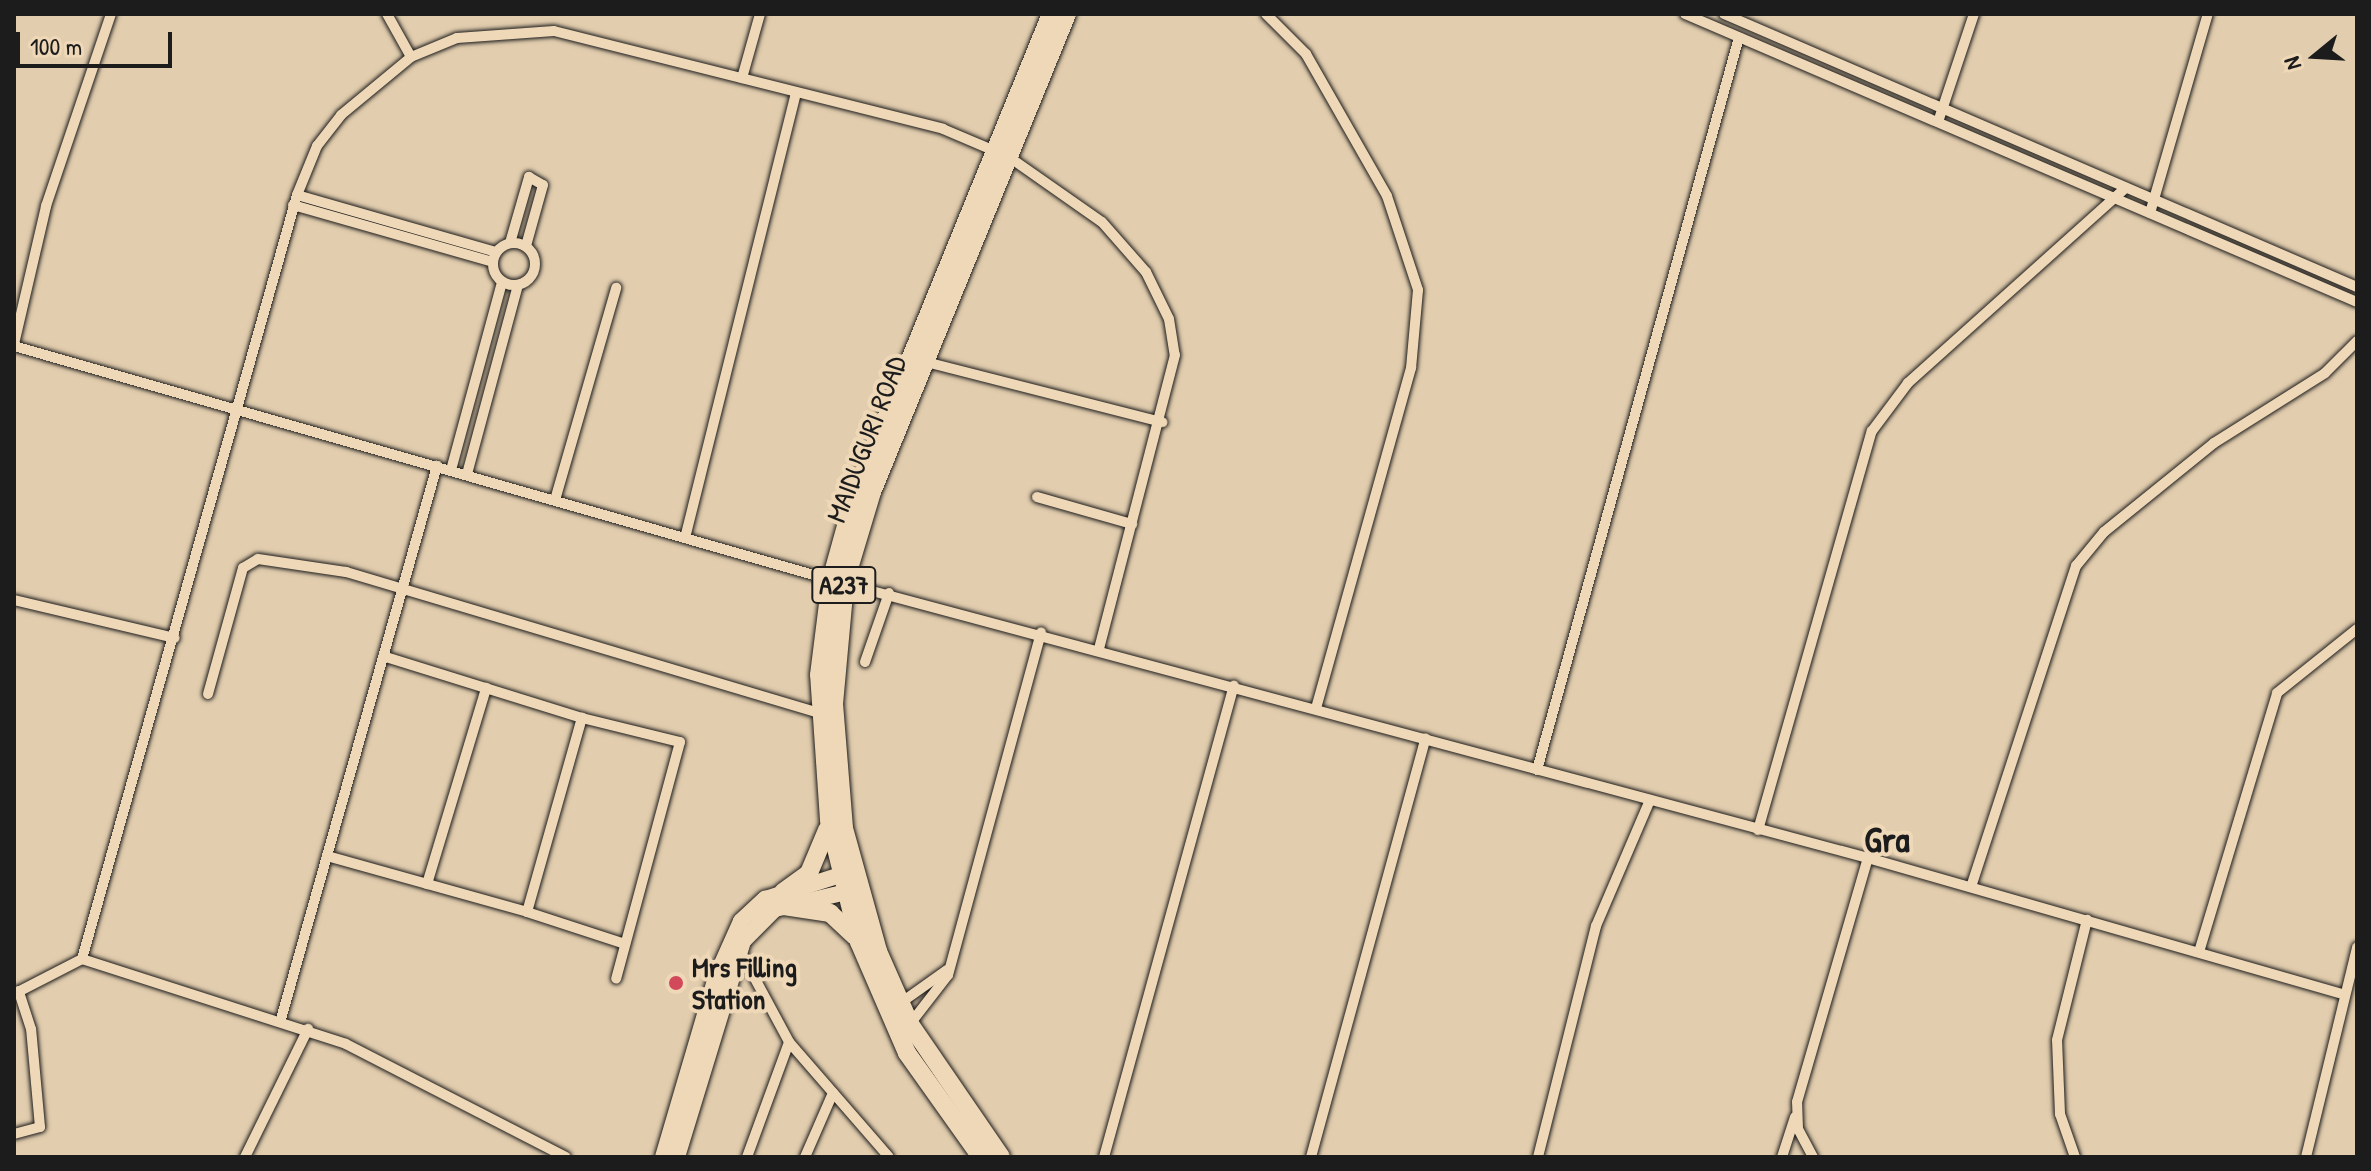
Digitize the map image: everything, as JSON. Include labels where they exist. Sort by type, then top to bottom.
[{"type":"highway","name":"MAIDUGURI ROAD","points":[[981,1157],[907,1053],[859,942],[835,762],[838,581],[890,442],[926,362],[1051,14]]},
{"type":"highway","name":"MAIDUGURI ROAD","points":[[1001,1157],[899,1004],[849,882],[829,820],[818,713],[838,581],[872,446],[1067,14]]},
{"type":"highway","points":[[829,820],[821,854],[783,899],[830,913],[859,942]]},
{"type":"main road","points":[[663,1157],[741,921],[783,899],[849,882]]},
{"type":"main road","points":[[677,1157],[722,980],[738,949],[763,917],[783,899]]},
{"type":"street","points":[[111,14],[46,206],[14,345],[238,412],[467,474],[838,581],[1041,632],[1868,858],[2340,993]]},
{"type":"street","points":[[387,14],[411,57]]},
{"type":"street","points":[[742,78],[760,14]]},
{"type":"street","points":[[1266,14],[1306,54],[1387,196],[1418,290],[1411,368],[1316,708]]},
{"type":"street","points":[[1685,14],[2357,302]]},
{"type":"street","points":[[1724,14],[1740,17],[2357,287]]},
{"type":"street","points":[[1938,122],[1974,14]]},
{"type":"street","points":[[2150,213],[2208,14]]},
{"type":"street","points":[[82,959],[175,638],[295,200],[317,146],[341,115],[411,57],[457,38],[554,31],[943,129],[1002,153],[1102,222],[1146,272],[1169,319],[1175,355],[1162,422],[1099,649]]},
{"type":"street","points":[[1537,770],[1739,37]]},
{"type":"street","points":[[685,538],[796,93]]},
{"type":"street","points":[[467,474],[518,285],[534,271],[526,246],[543,185],[529,177],[510,243],[494,257]]},
{"type":"street","points":[[1758,830],[1872,431],[1908,383],[2125,188]]},
{"type":"street","points":[[295,200],[494,257]]},
{"type":"street","points":[[510,243],[526,246]]},
{"type":"street","points":[[451,470],[502,282],[494,257]]},
{"type":"street","points":[[502,282],[518,285]]},
{"type":"street","points":[[555,500],[616,288]]},
{"type":"street","points":[[1971,887],[2076,566],[2104,532],[2214,443],[2325,373],[2357,341]]},
{"type":"street","points":[[486,344],[501,348]]},
{"type":"street","points":[[926,362],[1162,422]]},
{"type":"street","points":[[281,1019],[437,466]]},
{"type":"street","points":[[1037,497],[1132,524]]},
{"type":"street","points":[[208,694],[249,563],[346,572],[400,594],[818,713]]},
{"type":"street","points":[[865,662],[889,593]]},
{"type":"street","points":[[14,600],[175,638]]},
{"type":"street","points":[[2199,952],[2277,693],[2357,629]]},
{"type":"street","points":[[910,1024],[951,965],[1041,632]]},
{"type":"street","points":[[383,656],[582,718],[680,742],[622,943],[616,979]]},
{"type":"street","points":[[1104,1157],[1234,686]]},
{"type":"street","points":[[427,884],[486,688]]},
{"type":"street","points":[[527,912],[582,718]]},
{"type":"street","points":[[1311,1157],[1426,738]]},
{"type":"street","points":[[1538,1157],[1596,926],[1650,800]]},
{"type":"street","points":[[327,856],[527,912],[622,943]]},
{"type":"street","points":[[1782,1157],[1868,858]]},
{"type":"street","points":[[2075,1157],[2060,1114],[2057,1040],[2087,920]]},
{"type":"street","points":[[2306,1157],[2340,993],[2357,947]]},
{"type":"street","points":[[738,949],[789,1042],[889,1157]]},
{"type":"street","points":[[14,1134],[40,1127],[31,1029],[16,993],[82,959],[308,1029],[566,1157]]},
{"type":"street","points":[[899,1004],[951,965]]},
{"type":"street","points":[[245,1157],[308,1029]]},
{"type":"street","points":[[747,1157],[789,1042]]},
{"type":"street","points":[[805,1157],[833,1093]]},
{"type":"street","points":[[1796,1116],[1813,1157]]},
{"type":"place","name":"Mrs Filling Station","points":[[676,983]]},
{"type":"district","name":"Gra","points":[[1887,839]]}]
